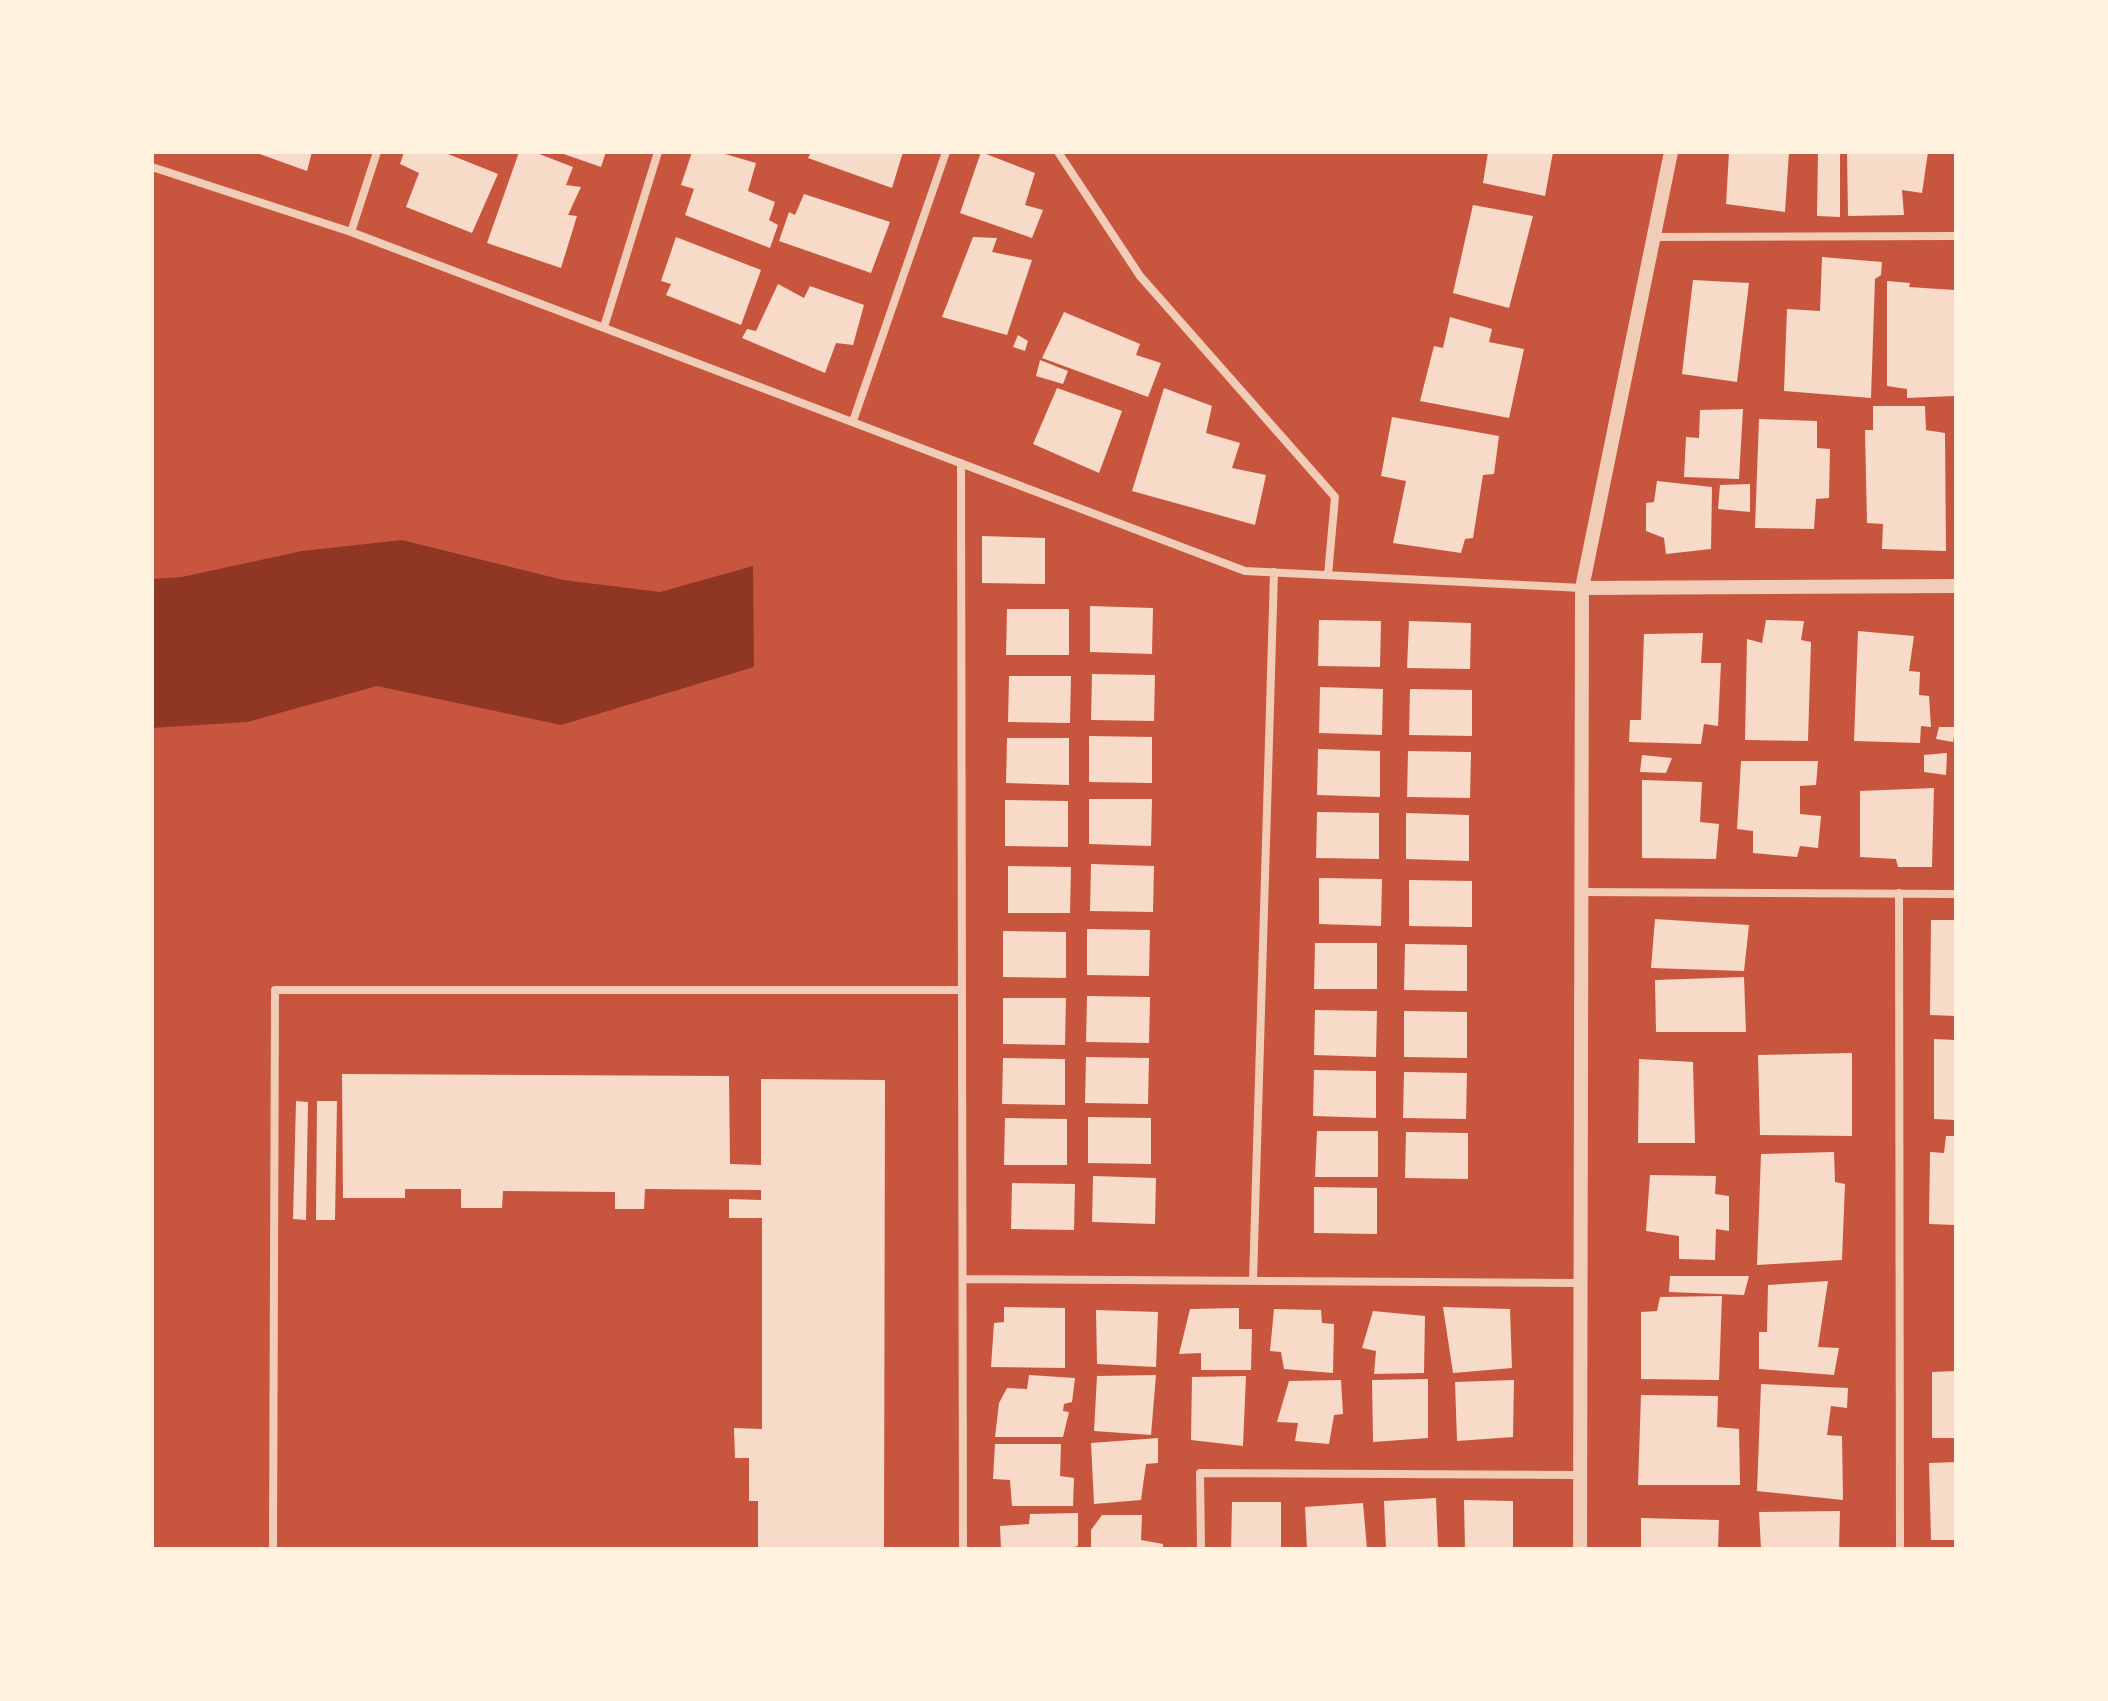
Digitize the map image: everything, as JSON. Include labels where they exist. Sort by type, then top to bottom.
[{"type":"street","points":[[351,232],[377,152]]},
{"type":"street","points":[[604,327],[658,152]]},
{"type":"street","points":[[853,421],[946,152]]},
{"type":"street","points":[[1058,152],[1140,276],[1335,497],[1328,575]]},
{"type":"street","points":[[1580,1549],[1582,588],[1671,152]]},
{"type":"street","points":[[152,167],[351,232],[1245,571],[1582,588],[1956,586]]},
{"type":"street","points":[[1652,237],[1956,236]]},
{"type":"street","points":[[961,463],[963,1549]]},
{"type":"street","points":[[1253,1281],[1274,572]]},
{"type":"street","points":[[1580,892],[1956,894]]},
{"type":"street","points":[[1899,893],[1900,1549]]},
{"type":"street","points":[[273,1549],[275,990],[962,990]]},
{"type":"street","points":[[963,1279],[1579,1283]]},
{"type":"street","points":[[1201,1549],[1200,1473],[1580,1475]]},
{"type":"shaded area","points":[[402,540],[563,580],[660,592],[753,566],[754,667],[561,725],[377,686],[247,722],[152,728],[152,579],[182,577],[302,551]]},
{"type":"building","points":[[254,152],[312,152],[307,171]]},
{"type":"building","points":[[404,152],[443,152],[498,174],[472,233],[406,207],[419,173],[400,164]]},
{"type":"building","points":[[519,152],[534,152],[573,167],[566,185],[581,187],[568,215],[577,216],[561,268],[487,243]]},
{"type":"building","points":[[558,152],[606,152],[601,167]]},
{"type":"building","points":[[692,152],[718,152],[756,163],[748,191],[775,202],[769,220],[778,225],[770,248],[685,215],[694,189],[681,185]]},
{"type":"building","points":[[811,152],[903,152],[892,188],[808,158]]},
{"type":"building","points":[[981,152],[1035,173],[1025,205],[1043,210],[1032,238],[960,213]]},
{"type":"building","points":[[1488,152],[1553,152],[1545,196],[1483,183]]},
{"type":"building","points":[[1729,152],[1789,152],[1785,212],[1726,204]]},
{"type":"building","points":[[1818,152],[1840,152],[1840,217],[1817,216]]},
{"type":"building","points":[[1847,152],[1928,152],[1922,193],[1902,190],[1904,215],[1848,216]]},
{"type":"building","points":[[804,194],[890,222],[871,273],[779,241],[789,212],[795,215]]},
{"type":"building","points":[[1473,205],[1533,216],[1509,308],[1453,293]]},
{"type":"building","points":[[676,237],[761,270],[741,325],[666,295],[671,284],[661,281]]},
{"type":"building","points":[[973,237],[997,238],[992,252],[1032,260],[1007,335],[942,317]]},
{"type":"building","points":[[1822,257],[1882,262],[1881,275],[1875,279],[1871,398],[1784,391],[1787,309],[1820,311]]},
{"type":"building","points":[[1693,280],[1749,283],[1737,382],[1682,374]]},
{"type":"building","points":[[1887,281],[1910,283],[1909,287],[1954,290],[1954,396],[1907,398],[1907,389],[1887,386]]},
{"type":"building","points":[[778,284],[804,298],[810,286],[864,305],[853,345],[836,343],[825,373],[742,338],[747,329],[756,331]]},
{"type":"building","points":[[1064,312],[1140,344],[1136,355],[1161,363],[1148,397],[1042,358]]},
{"type":"building","points":[[1450,317],[1492,329],[1489,342],[1524,349],[1509,418],[1420,401],[1434,346],[1443,348]]},
{"type":"building","points":[[1018,335],[1028,341],[1025,351],[1013,347]]},
{"type":"building","points":[[1040,360],[1068,371],[1063,384],[1036,376]]},
{"type":"building","points":[[1057,388],[1122,411],[1099,473],[1033,444]]},
{"type":"building","points":[[1164,388],[1212,406],[1206,433],[1240,443],[1232,468],[1266,475],[1255,525],[1132,491]]},
{"type":"building","points":[[1873,406],[1925,406],[1926,430],[1945,433],[1946,551],[1882,549],[1883,524],[1867,523],[1865,430],[1873,430]]},
{"type":"building","points":[[1743,409],[1739,479],[1684,477],[1686,437],[1699,438],[1700,410]]},
{"type":"building","points":[[1392,417],[1499,436],[1494,474],[1483,475],[1473,538],[1465,539],[1461,553],[1393,543],[1406,481],[1381,476]]},
{"type":"building","points":[[1759,419],[1817,421],[1817,448],[1830,449],[1829,498],[1816,499],[1814,529],[1755,528]]},
{"type":"building","points":[[1657,481],[1712,487],[1711,549],[1666,554],[1664,538],[1646,531],[1646,503],[1654,502]]},
{"type":"building","points":[[1750,484],[1750,512],[1718,509],[1720,485]]},
{"type":"building","points":[[982,536],[1045,538],[1045,584],[982,583]]},
{"type":"building","points":[[1090,606],[1153,608],[1152,654],[1090,652]]},
{"type":"building","points":[[1007,609],[1069,609],[1069,655],[1006,655]]},
{"type":"building","points":[[1319,620],[1381,621],[1380,667],[1318,666]]},
{"type":"building","points":[[1766,620],[1804,621],[1801,640],[1811,642],[1808,741],[1745,740],[1747,639],[1762,643]]},
{"type":"building","points":[[1409,621],[1471,623],[1470,669],[1407,668]]},
{"type":"building","points":[[1858,631],[1914,636],[1909,671],[1920,672],[1919,695],[1929,696],[1931,727],[1921,726],[1920,743],[1854,741]]},
{"type":"building","points":[[1703,633],[1701,663],[1721,663],[1718,726],[1704,724],[1701,744],[1629,742],[1630,720],[1641,720],[1644,634]]},
{"type":"building","points":[[1092,674],[1155,675],[1154,721],[1091,720]]},
{"type":"building","points":[[1009,676],[1071,676],[1070,723],[1008,722]]},
{"type":"building","points":[[1320,687],[1383,689],[1382,735],[1319,733]]},
{"type":"building","points":[[1410,689],[1472,690],[1472,736],[1409,735]]},
{"type":"building","points":[[1939,727],[1956,727],[1953,742],[1936,739]]},
{"type":"building","points":[[1089,736],[1152,737],[1152,783],[1089,782]]},
{"type":"building","points":[[1007,738],[1069,738],[1069,785],[1006,783]]},
{"type":"building","points":[[1318,749],[1380,751],[1380,797],[1317,795]]},
{"type":"building","points":[[1408,751],[1471,752],[1470,798],[1407,797]]},
{"type":"building","points":[[1947,753],[1946,775],[1924,772],[1924,755]]},
{"type":"building","points":[[1642,755],[1672,758],[1666,773],[1640,772]]},
{"type":"building","points":[[1741,761],[1818,761],[1816,785],[1800,786],[1800,814],[1821,816],[1818,848],[1800,846],[1797,857],[1753,853],[1753,831],[1737,829]]},
{"type":"building","points":[[1642,780],[1702,782],[1700,822],[1719,824],[1716,859],[1642,858]]},
{"type":"building","points":[[1934,788],[1932,867],[1898,867],[1896,859],[1860,857],[1860,791]]},
{"type":"building","points":[[1089,799],[1152,799],[1151,846],[1089,844]]},
{"type":"building","points":[[1005,800],[1068,801],[1068,847],[1005,846]]},
{"type":"building","points":[[1317,812],[1379,813],[1379,859],[1316,858]]},
{"type":"building","points":[[1406,813],[1469,815],[1469,861],[1406,859]]},
{"type":"building","points":[[1091,864],[1154,866],[1153,912],[1090,911]]},
{"type":"building","points":[[1008,866],[1071,867],[1070,913],[1008,913]]},
{"type":"building","points":[[1319,878],[1382,879],[1381,926],[1319,924]]},
{"type":"building","points":[[1409,880],[1472,881],[1472,927],[1409,926]]},
{"type":"building","points":[[1655,919],[1749,925],[1744,971],[1651,968]]},
{"type":"building","points":[[1931,920],[1956,920],[1956,1016],[1930,1015]]},
{"type":"building","points":[[1087,929],[1150,930],[1149,976],[1087,975]]},
{"type":"building","points":[[1003,931],[1066,932],[1066,978],[1003,977]]},
{"type":"building","points":[[1315,943],[1377,943],[1377,989],[1314,989]]},
{"type":"building","points":[[1405,944],[1467,945],[1467,991],[1404,990]]},
{"type":"building","points":[[1744,977],[1746,1032],[1656,1032],[1655,980]]},
{"type":"building","points":[[1087,996],[1150,997],[1149,1043],[1086,1042]]},
{"type":"building","points":[[1003,998],[1066,998],[1065,1045],[1003,1044]]},
{"type":"building","points":[[1315,1010],[1377,1011],[1376,1057],[1314,1055]]},
{"type":"building","points":[[1404,1011],[1467,1012],[1467,1058],[1404,1057]]},
{"type":"building","points":[[1934,1039],[1956,1040],[1956,1120],[1934,1119]]},
{"type":"building","points":[[1852,1053],[1852,1136],[1760,1135],[1758,1055]]},
{"type":"building","points":[[1086,1057],[1149,1058],[1148,1104],[1085,1103]]},
{"type":"building","points":[[1003,1058],[1065,1059],[1065,1105],[1002,1104]]},
{"type":"building","points":[[1639,1059],[1693,1062],[1695,1143],[1638,1143]]},
{"type":"building","points":[[1314,1070],[1376,1071],[1376,1118],[1313,1116]]},
{"type":"building","points":[[1404,1072],[1467,1073],[1466,1119],[1403,1118]]},
{"type":"building","points":[[342,1074],[729,1076],[730,1164],[761,1165],[761,1079],[885,1080],[884,1549],[758,1549],[758,1501],[749,1501],[749,1458],[735,1458],[734,1428],[762,1429],[762,1218],[729,1218],[729,1199],[761,1200],[761,1190],[645,1189],[644,1209],[615,1209],[615,1192],[503,1191],[502,1208],[461,1208],[461,1189],[405,1189],[405,1198],[343,1198]]},
{"type":"building","points":[[296,1101],[308,1102],[306,1220],[293,1219]]},
{"type":"building","points":[[317,1101],[337,1101],[335,1220],[316,1220]]},
{"type":"building","points":[[1088,1117],[1151,1118],[1151,1164],[1088,1163]]},
{"type":"building","points":[[1005,1118],[1067,1119],[1067,1165],[1004,1165]]},
{"type":"building","points":[[1317,1131],[1378,1131],[1378,1177],[1315,1177]]},
{"type":"building","points":[[1406,1132],[1468,1133],[1468,1179],[1405,1178]]},
{"type":"building","points":[[1946,1136],[1956,1136],[1956,1225],[1929,1224],[1930,1152],[1944,1153]]},
{"type":"building","points":[[1834,1152],[1835,1182],[1845,1184],[1842,1260],[1757,1265],[1761,1154]]},
{"type":"building","points":[[1650,1175],[1716,1176],[1715,1194],[1729,1196],[1729,1231],[1716,1229],[1715,1260],[1679,1259],[1679,1236],[1646,1231]]},
{"type":"building","points":[[1093,1176],[1156,1178],[1155,1224],[1092,1222]]},
{"type":"building","points":[[1012,1183],[1075,1184],[1074,1230],[1011,1229]]},
{"type":"building","points":[[1314,1187],[1377,1188],[1377,1234],[1314,1233]]},
{"type":"building","points":[[1670,1276],[1749,1276],[1744,1295],[1669,1292]]},
{"type":"building","points":[[1828,1281],[1818,1347],[1839,1348],[1834,1375],[1759,1369],[1759,1332],[1767,1332],[1768,1285]]},
{"type":"building","points":[[1722,1296],[1719,1380],[1641,1379],[1641,1312],[1657,1311],[1660,1297]]},
{"type":"building","points":[[1004,1307],[1065,1308],[1065,1368],[991,1367],[994,1323],[1004,1322]]},
{"type":"building","points":[[1443,1307],[1510,1309],[1512,1368],[1453,1373]]},
{"type":"building","points":[[1239,1308],[1239,1329],[1252,1329],[1251,1370],[1201,1370],[1201,1353],[1179,1354],[1190,1309]]},
{"type":"building","points":[[1274,1309],[1321,1310],[1322,1323],[1334,1324],[1333,1373],[1284,1369],[1281,1352],[1270,1351]]},
{"type":"building","points":[[1096,1310],[1158,1312],[1156,1367],[1097,1364]]},
{"type":"building","points":[[1373,1311],[1425,1316],[1424,1373],[1374,1374],[1376,1351],[1362,1348]]},
{"type":"building","points":[[1956,1371],[1956,1438],[1932,1438],[1932,1372]]},
{"type":"building","points":[[1029,1375],[1075,1378],[1072,1402],[1064,1404],[1063,1411],[1069,1412],[1063,1437],[995,1437],[999,1403],[1007,1388],[1027,1389]]},
{"type":"building","points":[[1156,1375],[1151,1435],[1094,1431],[1097,1376]]},
{"type":"building","points":[[1246,1376],[1243,1446],[1191,1440],[1192,1377]]},
{"type":"building","points":[[1428,1379],[1428,1438],[1373,1442],[1372,1380]]},
{"type":"building","points":[[1341,1380],[1343,1414],[1334,1415],[1329,1444],[1295,1441],[1298,1423],[1277,1422],[1289,1381]]},
{"type":"building","points":[[1514,1380],[1513,1437],[1457,1441],[1455,1382]]},
{"type":"building","points":[[1761,1384],[1848,1388],[1847,1408],[1831,1406],[1827,1435],[1842,1436],[1843,1500],[1757,1491]]},
{"type":"building","points":[[1641,1395],[1718,1396],[1717,1427],[1739,1429],[1740,1485],[1638,1485]]},
{"type":"building","points":[[1158,1438],[1158,1463],[1146,1464],[1141,1500],[1094,1504],[1091,1443]]},
{"type":"building","points":[[995,1444],[1061,1444],[1060,1476],[1074,1478],[1073,1506],[1012,1506],[1010,1480],[993,1479]]},
{"type":"building","points":[[1956,1462],[1956,1540],[1931,1540],[1929,1463]]},
{"type":"building","points":[[1436,1498],[1438,1549],[1386,1549],[1384,1501]]},
{"type":"building","points":[[1464,1500],[1513,1501],[1513,1549],[1465,1549]]},
{"type":"building","points":[[1232,1502],[1281,1502],[1281,1549],[1231,1549]]},
{"type":"building","points":[[1363,1503],[1367,1549],[1307,1549],[1305,1507]]},
{"type":"building","points":[[1840,1511],[1839,1549],[1761,1549],[1759,1512]]},
{"type":"building","points":[[1078,1513],[1078,1546],[1066,1549],[1001,1549],[1000,1526],[1029,1524],[1030,1514]]},
{"type":"building","points":[[1102,1515],[1142,1515],[1141,1540],[1163,1544],[1163,1549],[1091,1549],[1091,1530]]},
{"type":"building","points":[[1641,1518],[1719,1520],[1718,1549],[1641,1549]]}]
